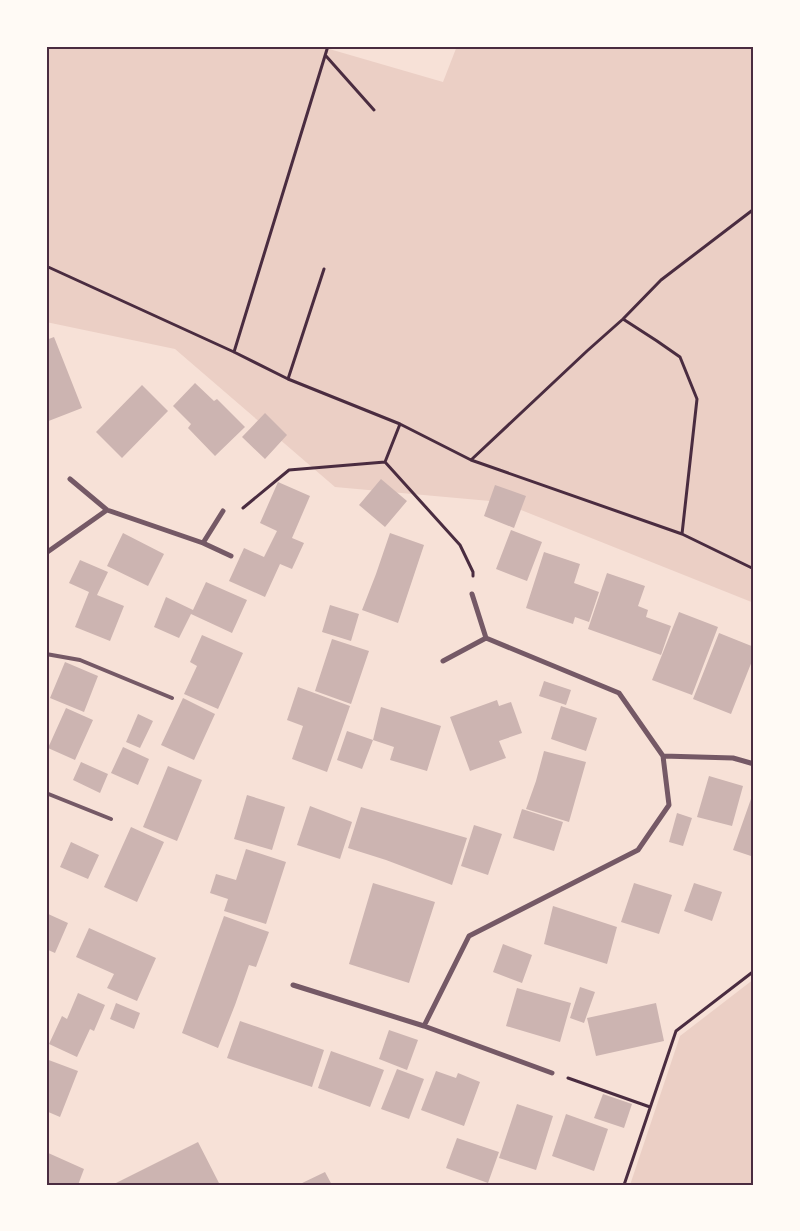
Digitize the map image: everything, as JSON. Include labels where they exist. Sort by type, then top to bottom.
[{"type":"street","points":[[70,479],[107,510],[203,542],[231,556]]},
{"type":"street","points":[[46,553],[107,510]]},
{"type":"street","points":[[203,542],[223,511]]},
{"type":"street","points":[[424,1026],[468,936],[638,850],[670,805],[663,756],[619,693],[486,638],[472,594]]},
{"type":"street","points":[[443,661],[486,638]]},
{"type":"street","points":[[663,756],[733,758],[754,764]]},
{"type":"street","points":[[293,985],[424,1026],[552,1073]]},
{"type":"lane","points":[[46,654],[80,660],[172,698]]},
{"type":"lane","points":[[46,793],[111,819]]},
{"type":"path","points":[[234,352],[328,46]]},
{"type":"path","points":[[325,56],[374,110]]},
{"type":"path","points":[[471,460],[662,280],[754,209]]},
{"type":"path","points":[[46,266],[288,378],[400,424],[471,460],[682,534],[754,569]]},
{"type":"path","points":[[288,378],[324,269]]},
{"type":"path","points":[[623,318],[680,357],[697,399],[682,534]]},
{"type":"path","points":[[385,462],[400,424]]},
{"type":"path","points":[[223,511],[240,510],[289,470],[385,462]]},
{"type":"path","points":[[385,462],[460,545],[473,572],[472,594]]},
{"type":"path","points":[[624,1185],[676,1031],[754,972]]},
{"type":"path","points":[[552,1073],[650,1107]]},
{"type":"shaded area","points":[[46,46],[319,46],[443,82],[457,46],[754,46],[754,603],[501,502],[335,487],[175,349],[46,322]]},
{"type":"shaded area","points":[[754,979],[754,1185],[630,1185],[680,1036]]},
{"type":"building","points":[[54,337],[82,408],[46,422],[46,340]]},
{"type":"building","points":[[195,383],[214,401],[217,399],[245,427],[215,456],[188,428],[191,424],[173,406]]},
{"type":"building","points":[[142,385],[168,411],[122,458],[96,432]]},
{"type":"building","points":[[265,413],[287,435],[265,459],[242,437]]},
{"type":"building","points":[[381,479],[407,501],[385,527],[359,505]]},
{"type":"building","points":[[278,482],[310,496],[292,538],[304,543],[292,569],[280,564],[265,597],[229,581],[244,548],[264,557],[277,531],[260,523]]},
{"type":"building","points":[[495,485],[526,496],[514,528],[484,516]]},
{"type":"building","points":[[511,530],[542,542],[527,581],[496,569]]},
{"type":"building","points":[[123,533],[164,554],[148,586],[107,566]]},
{"type":"building","points":[[390,533],[424,545],[398,623],[362,610]]},
{"type":"building","points":[[544,552],[580,564],[574,583],[599,592],[589,622],[575,617],[573,624],[526,608]]},
{"type":"building","points":[[80,560],[108,572],[97,595],[124,606],[110,641],[75,627],[89,592],[69,583]]},
{"type":"building","points":[[607,573],[645,586],[638,606],[648,610],[646,617],[671,626],[661,655],[588,629]]},
{"type":"building","points":[[206,582],[247,600],[232,633],[191,614],[179,638],[154,627],[166,597],[193,610]]},
{"type":"building","points":[[330,605],[359,614],[351,641],[322,632]]},
{"type":"building","points":[[679,612],[718,627],[692,695],[652,680]]},
{"type":"building","points":[[719,633],[754,647],[754,656],[731,714],[693,699]]},
{"type":"building","points":[[202,635],[243,653],[218,709],[184,694],[197,666],[190,662]]},
{"type":"building","points":[[332,639],[369,651],[351,704],[315,691]]},
{"type":"building","points":[[65,662],[98,676],[84,712],[50,698]]},
{"type":"building","points":[[544,681],[571,690],[566,705],[539,696]]},
{"type":"building","points":[[298,687],[350,706],[327,772],[292,759],[303,726],[287,720]]},
{"type":"building","points":[[183,698],[215,714],[194,760],[161,745]]},
{"type":"building","points":[[497,700],[499,706],[511,702],[522,733],[499,741],[506,758],[470,771],[450,717]]},
{"type":"building","points":[[561,706],[597,718],[586,751],[551,739]]},
{"type":"building","points":[[381,707],[441,726],[427,771],[390,760],[394,747],[373,740]]},
{"type":"building","points":[[66,708],[93,720],[75,760],[48,748]]},
{"type":"building","points":[[138,714],[153,721],[140,748],[126,742]]},
{"type":"building","points":[[347,731],[373,740],[362,769],[337,760]]},
{"type":"building","points":[[123,747],[149,759],[138,785],[111,773]]},
{"type":"building","points":[[544,751],[586,762],[569,822],[526,809]]},
{"type":"building","points":[[81,762],[108,774],[100,793],[73,780]]},
{"type":"building","points":[[168,766],[202,780],[177,841],[143,827]]},
{"type":"building","points":[[709,776],[743,786],[732,826],[697,817]]},
{"type":"building","points":[[247,795],[285,807],[272,850],[234,839]]},
{"type":"building","points":[[752,796],[754,797],[754,857],[733,850]]},
{"type":"building","points":[[310,806],[352,822],[340,859],[297,845]]},
{"type":"building","points":[[361,807],[467,838],[452,885],[348,848]]},
{"type":"building","points":[[522,809],[563,822],[554,851],[513,838]]},
{"type":"building","points":[[677,813],[692,818],[683,846],[669,842]]},
{"type":"building","points":[[474,825],[502,834],[488,875],[461,866]]},
{"type":"building","points":[[131,827],[164,842],[137,902],[104,887]]},
{"type":"building","points":[[71,842],[99,855],[88,879],[60,867]]},
{"type":"building","points":[[246,849],[286,862],[266,924],[224,911],[228,899],[210,893],[216,874],[236,880]]},
{"type":"building","points":[[373,883],[435,902],[409,983],[349,964]]},
{"type":"building","points":[[634,883],[672,895],[659,934],[621,922]]},
{"type":"building","points":[[694,883],[722,892],[712,921],[684,911]]},
{"type":"building","points":[[553,906],[617,927],[607,964],[544,944]]},
{"type":"building","points":[[46,913],[68,923],[55,953],[46,949]]},
{"type":"building","points":[[224,916],[269,932],[256,967],[249,965],[218,1048],[182,1033]]},
{"type":"building","points":[[89,928],[156,958],[137,1001],[107,988],[114,974],[76,957]]},
{"type":"building","points":[[503,944],[532,955],[522,983],[493,972]]},
{"type":"building","points":[[580,987],[595,992],[584,1023],[570,1018]]},
{"type":"building","points":[[517,988],[571,1003],[560,1042],[506,1026]]},
{"type":"building","points":[[78,993],[105,1005],[94,1031],[90,1029],[77,1057],[49,1044],[62,1016],[67,1019]]},
{"type":"building","points":[[116,1003],[140,1013],[134,1029],[110,1019]]},
{"type":"building","points":[[656,1003],[664,1041],[596,1056],[587,1018]]},
{"type":"building","points":[[240,1021],[324,1050],[312,1087],[227,1058]]},
{"type":"building","points":[[389,1030],[418,1040],[407,1070],[379,1059]]},
{"type":"building","points":[[331,1051],[384,1070],[370,1107],[318,1088]]},
{"type":"building","points":[[46,1059],[78,1071],[60,1117],[46,1111]]},
{"type":"building","points":[[397,1069],[424,1079],[409,1119],[381,1109]]},
{"type":"building","points":[[436,1071],[456,1078],[458,1073],[480,1082],[464,1126],[421,1110]]},
{"type":"building","points":[[603,1094],[632,1104],[624,1128],[594,1118]]},
{"type":"building","points":[[517,1104],[553,1116],[536,1170],[499,1158]]},
{"type":"building","points":[[566,1114],[608,1129],[594,1171],[552,1156]]},
{"type":"building","points":[[457,1138],[499,1152],[488,1183],[446,1168]]},
{"type":"building","points":[[198,1142],[220,1185],[117,1185],[116,1183]]},
{"type":"building","points":[[46,1152],[84,1169],[78,1185],[46,1185]]},
{"type":"building","points":[[325,1172],[332,1185],[298,1185]]}]
